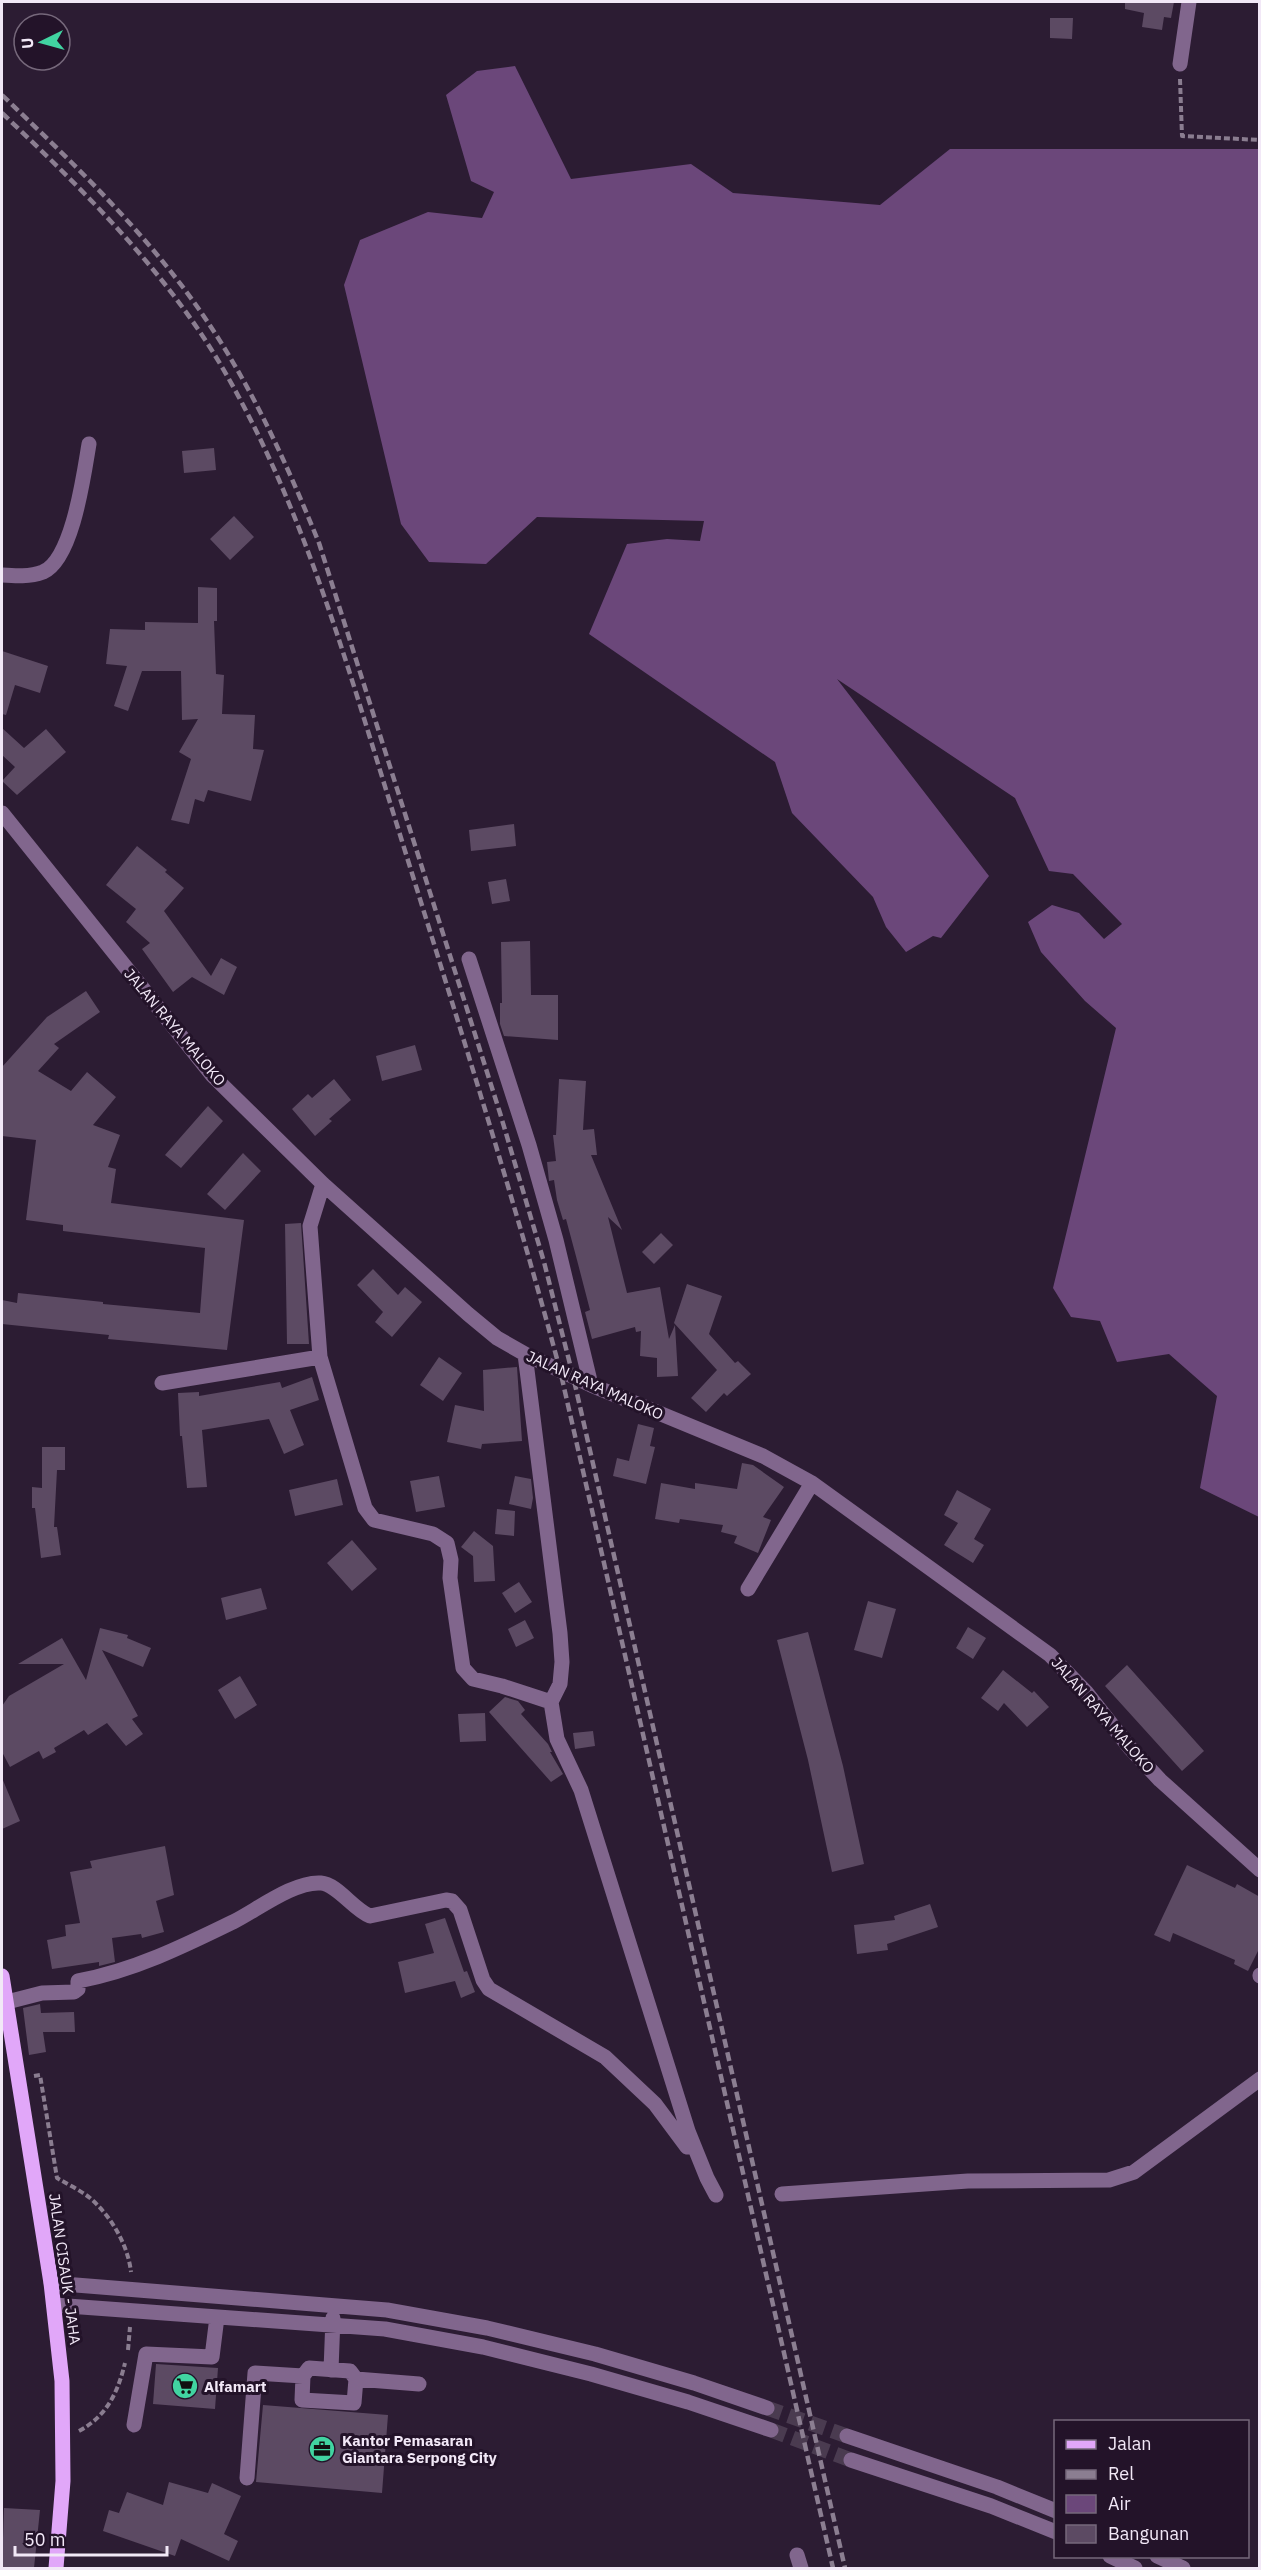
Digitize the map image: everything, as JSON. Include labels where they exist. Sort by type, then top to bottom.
[{"type":"main road","name":"JALAN CISAUK - JAHA","points":[[2,1976],[51,2283],[62,2381],[63,2481],[56,2568]]},
{"type":"street","points":[[1180,64],[1189,2]]},
{"type":"street","points":[[2,575],[26,576],[45,571],[58,557],[74,524],[89,444]]},
{"type":"street","name":"JALAN RAYA MALOKO","points":[[2,813],[213,1076],[323,1184],[468,1314],[497,1338],[525,1354],[591,1385],[764,1456],[812,1483],[1050,1655],[1086,1692],[1130,1748],[1160,1780],[1260,1870]]},
{"type":"street","points":[[469,958],[529,1145],[556,1240],[591,1385]]},
{"type":"street","points":[[323,1184],[310,1226],[320,1357],[365,1508],[374,1520],[433,1533],[447,1543],[451,1560],[450,1578],[463,1668],[472,1679],[551,1702]]},
{"type":"street","points":[[525,1354],[560,1633],[562,1662],[560,1684],[551,1702],[557,1739],[581,1790],[585,1809],[702,2169]]},
{"type":"street","points":[[162,1383],[320,1357]]},
{"type":"street","points":[[747,1588],[812,1483]]},
{"type":"street","points":[[7,2002],[42,1993],[74,1992],[78,1989],[78,1981],[150,1960],[235,1921],[290,1891],[310,1884],[327,1884],[370,1916],[446,1900],[452,1901],[459,1910],[483,1980],[489,1989],[605,2057],[666,2116],[702,2169],[716,2195]]},
{"type":"street","points":[[782,2194],[968,2181],[1109,2180],[1124,2177],[1140,2168],[1260,2079]]},
{"type":"street","points":[[51,2283],[387,2310],[487,2328],[595,2354],[694,2383],[767,2408]]},
{"type":"street","points":[[54,2305],[385,2329],[483,2347],[591,2374],[688,2402],[771,2430]]},
{"type":"street","points":[[331,2370],[333,2306]]},
{"type":"street","points":[[134,2425],[146,2354],[212,2357],[217,2317]]},
{"type":"street","points":[[309,2368],[350,2371],[356,2379],[354,2403],[302,2400],[303,2376],[309,2368]]},
{"type":"street","points":[[247,2478],[255,2373],[303,2376]]},
{"type":"street","points":[[356,2379],[419,2384]]},
{"type":"street","points":[[847,2436],[998,2487],[1054,2510]]},
{"type":"street","points":[[851,2460],[991,2506],[1054,2531]]},
{"type":"street","points":[[1114,2558],[1135,2568]]},
{"type":"street","points":[[1161,2558],[1183,2568]]},
{"type":"path","points":[[1180,64],[1182,136],[1260,140]]},
{"type":"path","points":[[19,2078],[40,2075],[57,2178],[89,2197],[108,2218],[126,2248],[133,2289]]},
{"type":"path","points":[[62,2441],[84,2429],[108,2409],[120,2382],[127,2353],[131,2311]]},
{"type":"water","points":[[515,66],[571,179],[691,164],[733,193],[880,205],[950,149],[1259,149],[1259,1517],[1200,1488],[1217,1396],[1169,1354],[1117,1362],[1100,1321],[1071,1317],[1053,1288],[1116,1028],[1085,1001],[1041,952],[1028,922],[1052,905],[1079,913],[1104,939],[1122,924],[1073,874],[1049,871],[1015,798],[837,679],[989,876],[941,938],[933,936],[906,952],[886,927],[873,897],[792,813],[775,762],[589,634],[627,544],[667,539],[700,541],[704,521],[537,517],[486,564],[429,562],[401,524],[344,285],[360,240],[428,212],[482,218],[494,192],[471,181],[446,95],[477,71]]},
{"type":"building","points":[[1125,2],[1174,2],[1171,18],[1164,17],[1162,30],[1142,27],[1144,13],[1125,9]]},
{"type":"building","points":[[1050,18],[1073,18],[1072,39],[1050,38]]},
{"type":"building","points":[[214,448],[216,470],[184,473],[182,451]]},
{"type":"building","points":[[234,516],[254,537],[230,560],[210,539]]},
{"type":"building","points":[[198,587],[217,588],[217,621],[214,621],[216,674],[224,675],[222,714],[255,715],[253,749],[264,750],[251,801],[208,790],[204,802],[195,799],[189,824],[171,820],[191,759],[179,752],[198,719],[182,720],[181,671],[142,671],[128,711],[114,706],[127,666],[106,664],[110,629],[145,630],[145,622],[198,623]]},
{"type":"building","points":[[2,651],[48,666],[40,693],[15,685],[6,715],[2,714]]},
{"type":"building","points":[[2,728],[24,748],[46,729],[66,752],[17,795],[2,781],[15,767],[2,755]]},
{"type":"building","points":[[514,824],[516,846],[471,851],[469,830]]},
{"type":"building","points":[[137,846],[167,870],[165,872],[184,888],[164,911],[211,976],[221,958],[237,967],[224,995],[192,977],[173,992],[142,949],[150,943],[126,922],[136,909],[106,885]]},
{"type":"building","points":[[506,879],[510,901],[492,904],[488,882]]},
{"type":"building","points":[[530,941],[531,995],[558,995],[558,1040],[504,1036],[500,1024],[501,942]]},
{"type":"building","points":[[86,991],[100,1012],[54,1044],[59,1048],[38,1071],[71,1091],[87,1072],[116,1097],[93,1125],[120,1135],[108,1167],[116,1169],[111,1203],[244,1220],[227,1350],[108,1339],[109,1335],[2,1324],[2,1300],[17,1303],[18,1293],[200,1313],[205,1248],[63,1231],[63,1225],[26,1220],[36,1140],[2,1136],[2,1067],[47,1017]]},
{"type":"building","points":[[415,1045],[422,1070],[382,1081],[376,1056]]},
{"type":"building","points":[[334,1079],[351,1100],[329,1119],[332,1121],[315,1136],[292,1109],[308,1094],[312,1098]]},
{"type":"building","points":[[559,1079],[586,1081],[583,1130],[594,1129],[597,1155],[591,1155],[622,1230],[608,1217],[627,1293],[660,1287],[669,1339],[675,1325],[678,1376],[657,1377],[657,1358],[640,1356],[641,1331],[636,1332],[635,1327],[592,1339],[585,1312],[590,1310],[566,1219],[563,1220],[554,1180],[549,1181],[547,1162],[556,1161],[553,1135],[556,1135]]},
{"type":"building","points":[[208,1106],[223,1121],[181,1168],[165,1155]]},
{"type":"building","points":[[243,1153],[261,1171],[225,1210],[207,1194]]},
{"type":"building","points":[[301,1223],[309,1344],[287,1344],[285,1224]]},
{"type":"building","points":[[661,1233],[673,1245],[654,1264],[642,1252]]},
{"type":"building","points":[[373,1269],[398,1295],[405,1287],[422,1302],[392,1337],[375,1322],[383,1312],[357,1285]]},
{"type":"building","points":[[687,1284],[722,1296],[709,1334],[735,1363],[738,1361],[751,1374],[727,1396],[724,1393],[706,1412],[691,1398],[717,1370],[674,1323]]},
{"type":"building","points":[[439,1357],[462,1373],[443,1401],[420,1385]]},
{"type":"building","points":[[517,1367],[522,1441],[482,1444],[481,1449],[447,1442],[455,1405],[484,1411],[483,1370]]},
{"type":"building","points":[[312,1377],[319,1400],[290,1410],[304,1445],[284,1454],[269,1419],[202,1430],[207,1487],[187,1488],[182,1436],[180,1436],[178,1393],[199,1392],[199,1396],[280,1382],[282,1388]]},
{"type":"building","points":[[638,1424],[654,1428],[650,1446],[655,1447],[646,1484],[613,1476],[617,1458],[629,1461]]},
{"type":"building","points":[[42,1447],[65,1447],[65,1470],[57,1470],[54,1527],[57,1527],[61,1555],[41,1558],[35,1508],[32,1508],[32,1487],[42,1488]]},
{"type":"building","points":[[742,1463],[753,1465],[784,1487],[763,1517],[771,1520],[758,1553],[734,1543],[737,1536],[721,1532],[723,1525],[680,1519],[679,1523],[655,1519],[661,1483],[695,1489],[695,1483],[737,1489]]},
{"type":"building","points":[[439,1476],[445,1507],[416,1512],[410,1481]]},
{"type":"building","points":[[515,1476],[531,1479],[533,1498],[531,1509],[509,1504]]},
{"type":"building","points":[[337,1479],[343,1505],[295,1516],[289,1490]]},
{"type":"building","points":[[957,1490],[991,1509],[974,1539],[984,1545],[973,1563],[944,1545],[958,1523],[944,1515]]},
{"type":"building","points":[[497,1509],[515,1511],[514,1536],[495,1534]]},
{"type":"building","points":[[474,1531],[493,1546],[495,1581],[474,1582],[473,1556],[461,1547]]},
{"type":"building","points":[[352,1540],[377,1569],[352,1591],[327,1563]]},
{"type":"building","points":[[519,1582],[532,1602],[515,1613],[502,1593]]},
{"type":"building","points":[[261,1588],[267,1609],[226,1620],[221,1598]]},
{"type":"building","points":[[868,1601],[896,1609],[882,1658],[854,1650]]},
{"type":"building","points":[[525,1620],[534,1638],[516,1647],[508,1629]]},
{"type":"building","points":[[968,1627],[986,1638],[973,1659],[956,1648]]},
{"type":"building","points":[[100,1628],[128,1635],[127,1638],[151,1648],[143,1667],[102,1650],[138,1716],[132,1719],[143,1734],[126,1746],[107,1723],[88,1735],[84,1730],[54,1748],[56,1752],[43,1759],[39,1751],[10,1767],[2,1752],[2,1706],[9,1696],[64,1664],[18,1664],[62,1638],[86,1680]]},
{"type":"building","points":[[808,1632],[843,1766],[864,1864],[832,1872],[808,1760],[777,1640]]},
{"type":"building","points":[[1127,1665],[1204,1751],[1182,1771],[1105,1686]]},
{"type":"building","points":[[1003,1670],[1032,1693],[1034,1691],[1049,1707],[1027,1727],[1004,1703],[998,1711],[981,1698]]},
{"type":"building","points":[[240,1676],[257,1705],[235,1719],[218,1690]]},
{"type":"building","points":[[505,1697],[518,1701],[525,1710],[521,1714],[548,1744],[563,1774],[551,1782],[489,1712]]},
{"type":"building","points":[[485,1713],[486,1741],[460,1742],[458,1714]]},
{"type":"building","points":[[593,1731],[595,1746],[575,1749],[573,1733]]},
{"type":"building","points":[[2,1778],[20,1821],[2,1829]]},
{"type":"building","points":[[165,1846],[174,1895],[156,1901],[164,1932],[142,1938],[141,1934],[112,1938],[115,1962],[99,1966],[99,1962],[52,1969],[47,1940],[66,1936],[65,1925],[80,1923],[70,1872],[92,1868],[90,1861]]},
{"type":"building","points":[[1187,1865],[1235,1888],[1237,1884],[1260,1897],[1260,1947],[1248,1971],[1234,1964],[1235,1960],[1173,1933],[1170,1942],[1154,1935]]},
{"type":"building","points":[[930,1904],[938,1927],[887,1944],[888,1950],[857,1954],[854,1925],[895,1920],[894,1916]]},
{"type":"building","points":[[445,1918],[464,1972],[467,1971],[475,1992],[461,1998],[455,1981],[405,1993],[398,1962],[434,1953],[425,1924]]},
{"type":"building","points":[[40,2004],[41,2013],[74,2012],[75,2032],[43,2032],[46,2052],[29,2055],[23,2008]]},
{"type":"building","name":"Alfamart","points":[[156,2364],[218,2368],[215,2409],[153,2404]]},
{"type":"building","name":"Kantor Pemasaran Giantara Serpong City","points":[[263,2405],[388,2415],[382,2493],[256,2482]]},
{"type":"building","points":[[169,2482],[208,2493],[212,2483],[241,2496],[224,2534],[238,2541],[229,2561],[181,2539],[175,2556],[103,2531],[109,2510],[119,2513],[127,2492],[163,2505]]},
{"type":"building","points":[[4,2508],[40,2510],[34,2568],[2,2568]]},
{"type":"tunnel","points":[[767,2408],[847,2436]]},
{"type":"tunnel","points":[[771,2430],[851,2460]]},
{"type":"railway","points":[[2,95],[112,204],[187,292],[226,350],[256,404],[283,459],[319,543],[500,1113],[544,1262],[573,1376],[845,2568]]},
{"type":"railway","points":[[2,113],[121,232],[149,264],[200,331],[251,421],[277,477],[301,533],[342,649],[481,1097],[560,1370],[833,2568]]},
{"type":"place","name":"Alfamart","points":[[185,2386]]},
{"type":"place","name":"Kantor Pemasaran Giantara Serpong City","points":[[322,2449]]}]
